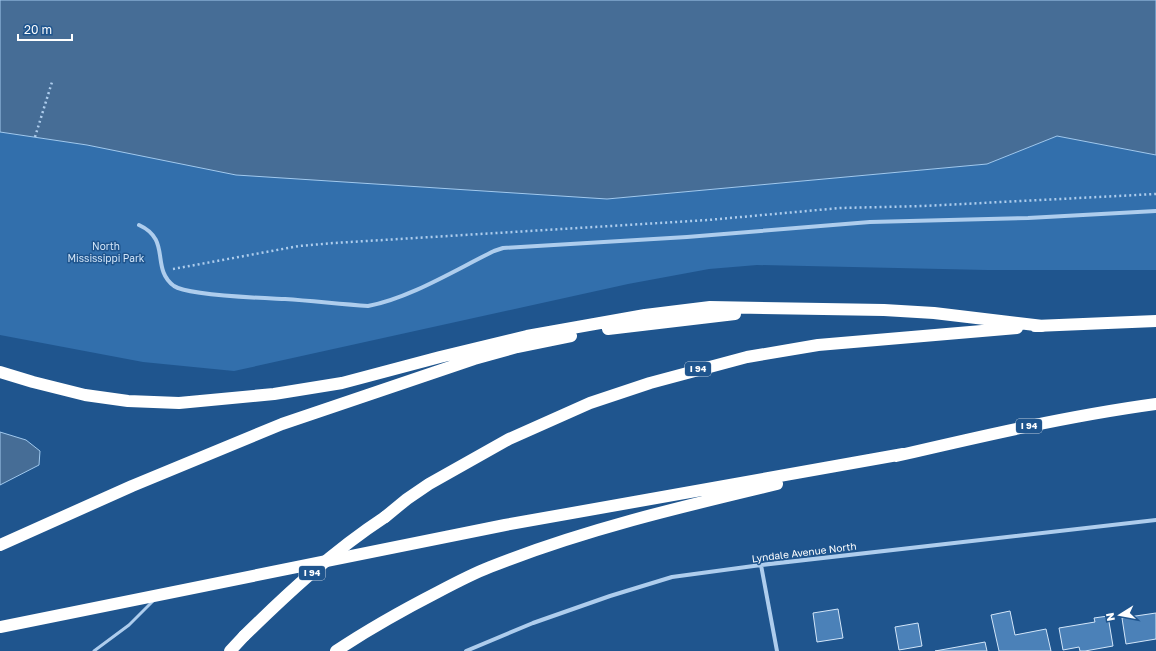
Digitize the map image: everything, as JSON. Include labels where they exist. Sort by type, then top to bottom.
[{"type":"highway","points":[[0,372],[85,395],[151,402],[198,402],[274,394],[342,383],[527,336],[638,316],[710,307],[884,310],[934,313],[1043,326]]},
{"type":"highway","points":[[0,545],[132,486],[282,424],[474,359],[544,341],[618,328],[780,309]]},
{"type":"highway","name":"I 94","points":[[230,651],[284,597],[327,559],[407,498],[509,439],[590,402],[618,392],[747,357],[818,345],[1043,326],[1156,320]]},
{"type":"highway","name":"I 94","points":[[336,651],[408,607],[488,568],[566,539],[605,527],[903,454],[1044,422],[1156,404]]},
{"type":"highway","points":[[0,627],[504,525],[903,454]]},
{"type":"street","points":[[139,225],[147,229],[157,241],[161,264],[168,279],[174,286],[183,290],[237,296],[368,306],[381,303],[423,286],[503,248],[687,237],[870,222],[1028,218],[1156,211]]},
{"type":"street","name":"Lyndale Avenue North","points":[[466,651],[533,623],[610,596],[672,577],[761,565],[1156,520]]},
{"type":"street","points":[[761,565],[777,651]]},
{"type":"lane","points":[[94,651],[129,625],[159,595]]},
{"type":"path","points":[[35,137],[52,82]]},
{"type":"path","points":[[172,269],[299,246],[334,243],[708,220],[840,208],[924,206],[1156,194]]},
{"type":"green space","name":"North Mississippi Park","points":[[0,132],[87,145],[607,199],[987,164],[1057,136],[1156,155],[1156,270],[987,270],[757,265],[709,269],[628,284],[234,371],[143,362],[0,335]]},
{"type":"shaded area","points":[[0,0],[1156,0],[1156,155],[1057,136],[987,164],[607,199],[236,175],[87,145],[0,132]]},
{"type":"shaded area","points":[[0,432],[26,440],[40,451],[39,465],[0,485]]},
{"type":"building","points":[[838,609],[843,638],[817,642],[813,613]]},
{"type":"building","points":[[1010,611],[1015,635],[1046,629],[1051,651],[999,651],[991,615]]},
{"type":"building","points":[[1156,613],[1156,639],[1126,644],[1122,618]]},
{"type":"building","points":[[1108,616],[1113,646],[1085,651],[1080,651],[1079,647],[1063,650],[1059,628],[1095,622],[1094,618]]},
{"type":"building","points":[[918,623],[922,646],[899,650],[895,627]]},
{"type":"building","points":[[985,642],[987,651],[935,651]]}]
